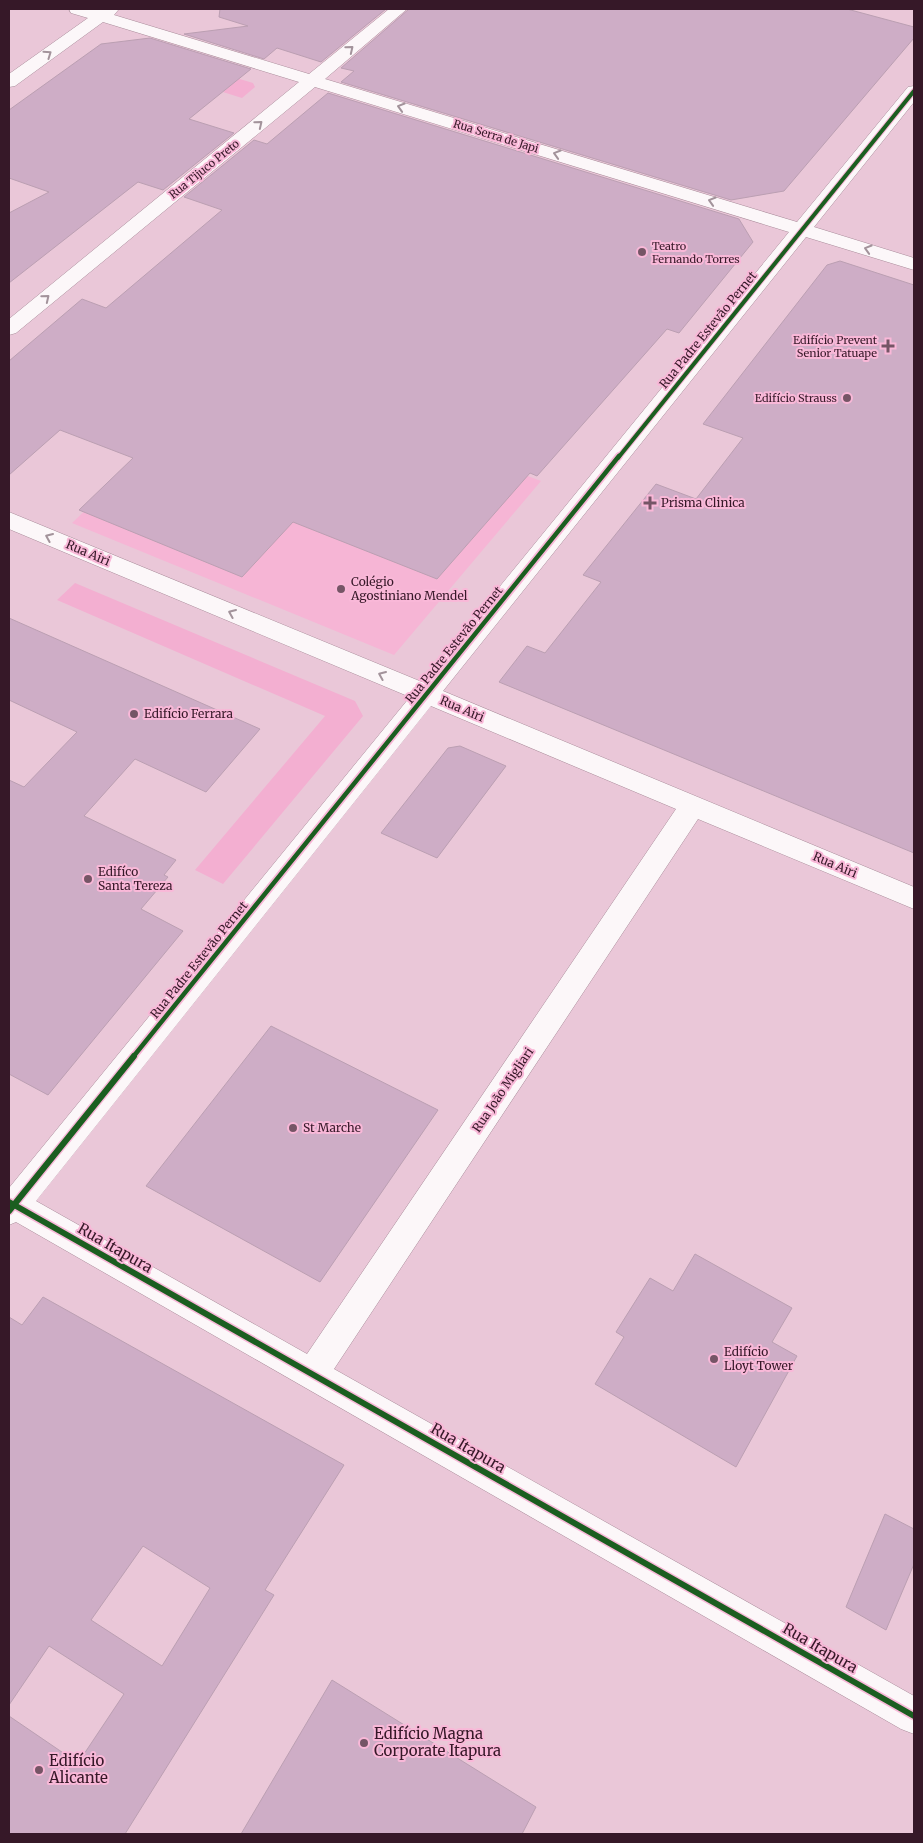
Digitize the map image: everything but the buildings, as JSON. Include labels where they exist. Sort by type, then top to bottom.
[{"type":"street","name":"Rua Serra de Japi","points":[[77,9],[107,12],[312,80],[914,264]]},
{"type":"street","name":"Rua Tijuco Preto","points":[[9,329],[399,9]]},
{"type":"street","points":[[9,82],[107,12]]},
{"type":"street","name":"Rua Padre Estevão Pernet","points":[[10,1206],[914,92]]},
{"type":"street","name":"Rua Airi","points":[[9,520],[914,898]]},
{"type":"street","name":"Rua João Migliari","points":[[312,1374],[693,805]]},
{"type":"street","name":"Rua Itapura","points":[[10,1206],[312,1374],[914,1716]]},
{"type":"shaded area","points":[[233,77],[253,83],[255,87],[242,98],[223,92],[231,85]]},
{"type":"shaded area","name":"Colégio Agostiniano Mendel","points":[[200,401],[455,449],[541,481],[394,655],[72,523]]},
{"type":"shaded area","points":[[75,583],[355,701],[363,716],[223,884],[195,870],[325,716],[57,600]]},
{"type":"cycle path","points":[[9,1211],[914,91]]},
{"type":"cycle path","points":[[9,1202],[914,1716]]},
{"type":"place","name":"Teatro Fernando Torres","points":[[642,252]]},
{"type":"place","name":"Edifício Prevent Senior Tatuape","points":[[888,346]]},
{"type":"place","name":"Edifício Strauss","points":[[847,398]]},
{"type":"place","name":"Prisma Clinica","points":[[650,503]]},
{"type":"place","name":"Colégio Agostiniano Mendel","points":[[341,589]]},
{"type":"place","name":"Edifício Ferrara","points":[[134,714]]},
{"type":"place","name":"Edifíco Santa Tereza","points":[[88,879]]},
{"type":"place","name":"St Marche","points":[[293,1128]]},
{"type":"place","name":"Edifício Lloyt Tower","points":[[714,1359]]},
{"type":"place","name":"Edifício Magna Corporate Itapura","points":[[364,1743]]},
{"type":"place","name":"Edifício Alicante","points":[[39,1770]]}]
